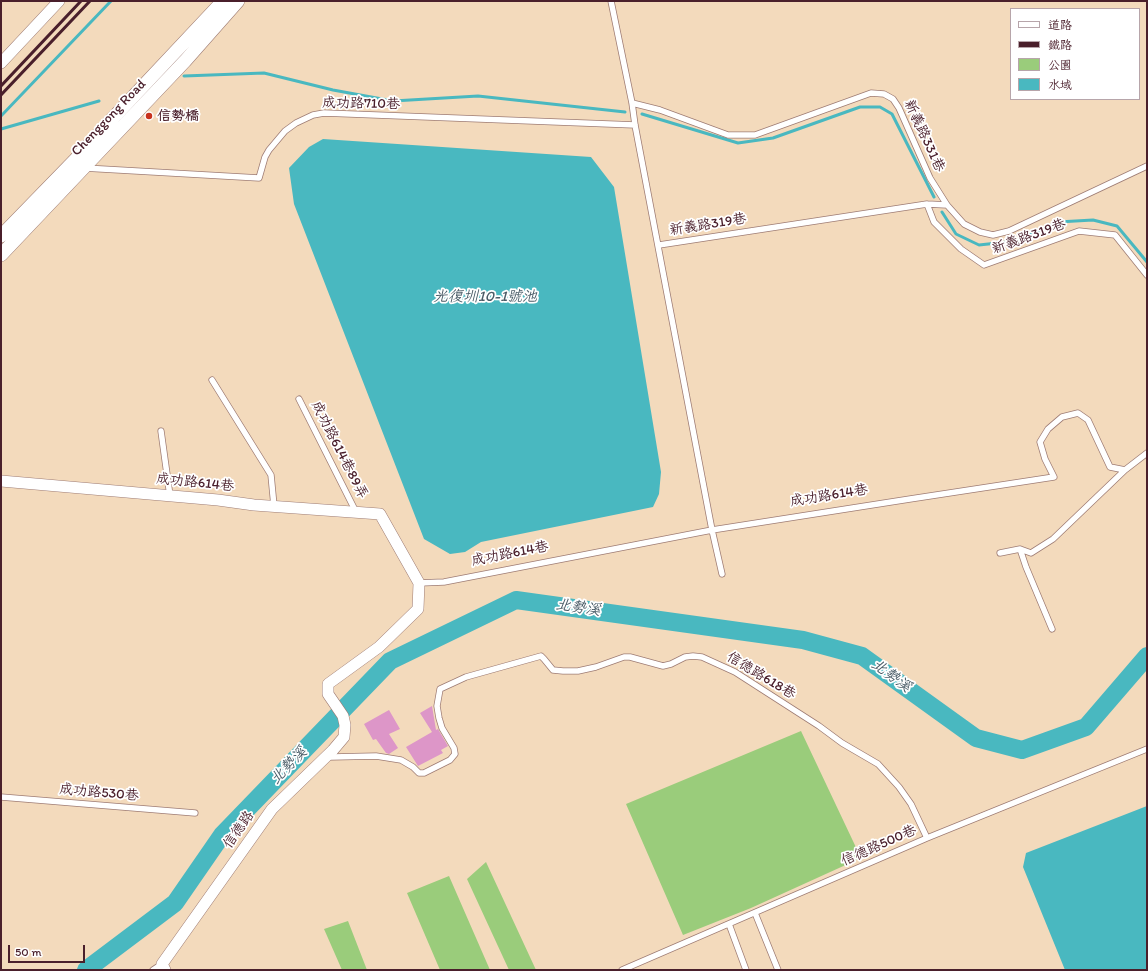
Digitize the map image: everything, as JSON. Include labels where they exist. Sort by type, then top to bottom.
[{"type":"street","points":[[1,63],[59,1]]},
{"type":"street","name":"Chenggong Road","points":[[1,255],[79,165],[114,117],[223,1]]},
{"type":"street","name":"Chenggong Road","points":[[1,236],[79,165],[184,62],[238,1]]},
{"type":"street","name":"成功路614巷","points":[[1,481],[274,506],[380,514],[419,583]]},
{"type":"street","name":"信德路","points":[[160,968],[272,809],[328,755],[344,737],[345,725],[343,716],[328,694],[328,684],[379,647],[418,609],[419,583]]},
{"type":"lane","points":[[611,1],[632,103],[712,530],[722,574]]},
{"type":"lane","name":"新義路331巷","points":[[632,103],[660,110],[728,135],[755,135],[871,93],[884,94],[893,99],[899,108],[930,178],[947,205],[964,224],[980,232],[993,235],[1009,231],[1147,166]]},
{"type":"lane","name":"成功路710巷","points":[[79,165],[259,178],[265,157],[284,131],[296,122],[313,115],[324,113],[635,125]]},
{"type":"lane","name":"新義路319巷","points":[[659,245],[928,204],[947,205]]},
{"type":"lane","name":"新義路319巷","points":[[928,204],[934,222],[962,249],[984,265],[1079,231],[1115,235],[1147,275]]},
{"type":"lane","points":[[212,380],[271,475],[274,506]]},
{"type":"lane","name":"成功路614巷89弄","points":[[300,399],[356,512]]},
{"type":"lane","name":"成功路614巷","points":[[419,583],[444,582],[712,530],[910,498],[1054,477],[1045,459],[1040,442],[1048,429],[1062,417],[1078,413],[1088,420],[1110,467],[1125,470]]},
{"type":"lane","points":[[161,431],[170,496]]},
{"type":"lane","points":[[1000,552],[1020,548],[1032,553],[1053,539],[1125,470],[1147,453]]},
{"type":"lane","points":[[1020,548],[1026,567],[1052,629]]},
{"type":"lane","name":"信德路618巷","points":[[328,755],[332,757],[376,756],[400,760],[413,767],[419,773],[424,773],[450,760],[455,754],[454,748],[442,728],[436,706],[440,689],[466,677],[541,656],[553,670],[563,672],[578,671],[596,667],[624,657],[630,657],[663,666],[685,657],[693,656],[706,659],[735,672],[819,726],[842,743],[878,764],[899,787],[911,804],[927,838]]},
{"type":"lane","name":"信德路500巷","points":[[622,970],[927,838],[1147,749]]},
{"type":"lane","name":"成功路530巷","points":[[1,797],[195,814]]},
{"type":"lane","points":[[755,913],[778,970]]},
{"type":"lane","points":[[729,924],[746,970]]},
{"type":"green space","points":[[801,731],[861,858],[751,908],[683,935],[626,804]]},
{"type":"green space","points":[[486,862],[536,970],[509,970],[467,879]]},
{"type":"green space","points":[[449,876],[490,970],[440,970],[407,893]]},
{"type":"green space","points":[[348,921],[367,970],[342,970],[324,929]]},
{"type":"water","name":"光復圳10-1號池","points":[[323,139],[591,157],[614,187],[661,472],[659,494],[653,507],[481,542],[465,552],[450,554],[424,539],[294,204],[289,168],[309,147]]},
{"type":"water","points":[[1147,806],[1147,970],[1065,970],[1023,867],[1026,853]]},
{"type":"building","points":[[432,706],[436,730],[438,729],[448,746],[441,750],[443,753],[418,766],[406,747],[432,732],[420,713]]},
{"type":"building","points":[[389,710],[400,729],[389,734],[398,748],[389,754],[386,753],[376,739],[373,740],[364,724]]},
{"type":"waterway","points":[[1,116],[111,1]]},
{"type":"waterway","points":[[184,76],[264,73],[333,90],[393,101],[478,96],[625,112]]},
{"type":"waterway","points":[[1,129],[99,101]]},
{"type":"waterway","points":[[642,114],[738,143],[773,138],[860,107],[880,107],[892,114],[934,197]]},
{"type":"waterway","points":[[942,212],[956,234],[979,245],[1016,241],[1058,222],[1093,220],[1117,226],[1147,262]]},
{"type":"waterway","name":"北勢溪","points":[[86,970],[175,903],[222,835],[390,661],[516,600],[803,640],[862,656],[976,738],[1022,750],[1086,727],[1147,656]]},
{"type":"railway","points":[[1,86],[81,1]]},
{"type":"railway","points":[[1,95],[90,1]]},
{"type":"place","name":"信勢橋","points":[[149,116]]}]
